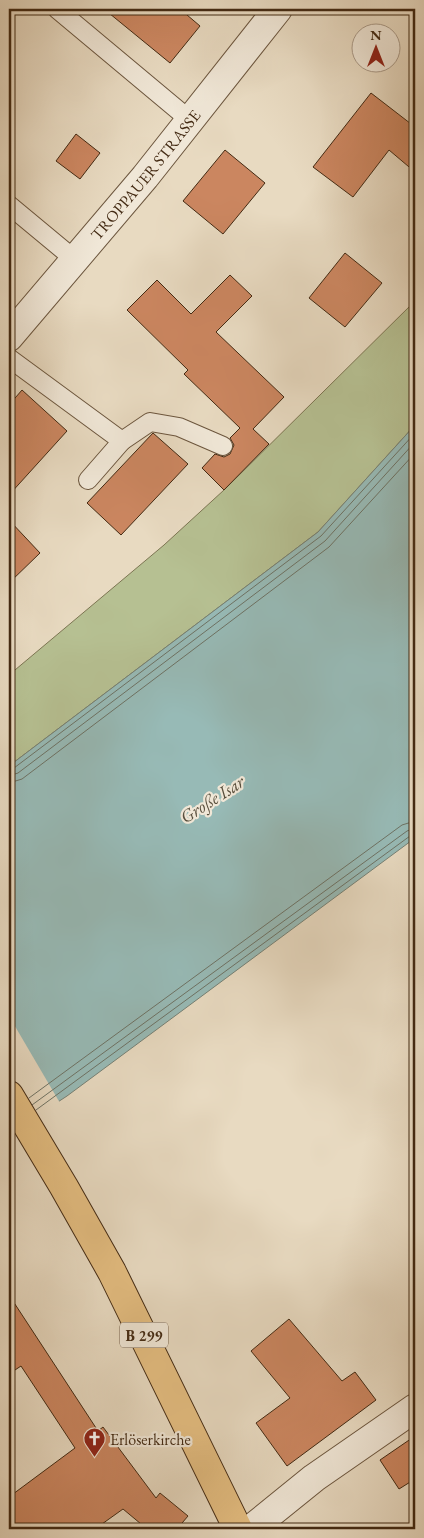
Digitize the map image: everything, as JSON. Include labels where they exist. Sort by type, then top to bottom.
[{"type":"main road","name":"B 299","points":[[9,1095],[112,1272],[238,1529]]},
{"type":"street","name":"TROPPAUER STRASSE","points":[[9,337],[191,120],[240,54],[278,9]]},
{"type":"street","points":[[252,1529],[314,1478],[415,1408]]},
{"type":"lane","points":[[58,9],[191,120]]},
{"type":"lane","points":[[9,205],[74,259]]},
{"type":"lane","points":[[9,358],[122,442]]},
{"type":"lane","points":[[88,480],[122,442],[150,422],[179,426],[223,446]]},
{"type":"green space","points":[[415,301],[415,425],[318,532],[9,766],[9,675],[164,545],[224,490]]},
{"type":"water","name":"Große Isar","points":[[415,425],[415,838],[67,1096],[9,1134],[9,766],[318,532]]},
{"type":"pier","points":[[9,1016],[60,1103],[9,1136]]},
{"type":"building","points":[[104,9],[180,9],[200,26],[170,63]]},
{"type":"building","points":[[371,93],[415,127],[415,172],[389,150],[353,197],[313,167]]},
{"type":"building","points":[[76,134],[100,153],[80,179],[56,161]]},
{"type":"building","points":[[225,150],[265,183],[223,234],[183,201]]},
{"type":"building","points":[[345,253],[382,283],[345,327],[309,298]]},
{"type":"building","points":[[230,275],[252,296],[216,332],[284,397],[253,429],[269,444],[224,490],[202,468],[215,454],[224,457],[230,454],[234,445],[230,438],[240,428],[184,374],[188,370],[127,310],[157,280],[191,314]]},
{"type":"building","points":[[22,390],[67,431],[9,495],[9,405]]},
{"type":"building","points":[[153,433],[188,464],[121,535],[87,503]]},
{"type":"building","points":[[9,520],[40,553],[9,583]]},
{"type":"building","points":[[9,1295],[98,1431],[103,1427],[156,1498],[160,1493],[188,1516],[177,1529],[147,1529],[123,1509],[95,1529],[9,1529],[9,1497],[75,1448],[21,1366],[9,1374]]},
{"type":"building","points":[[289,1319],[342,1381],[355,1372],[376,1400],[287,1466],[256,1423],[290,1398],[251,1351]]},
{"type":"building","points":[[415,1436],[415,1479],[399,1489],[380,1460]]},
{"type":"place","name":"Erlöserkirche","points":[[94,1458]]}]
